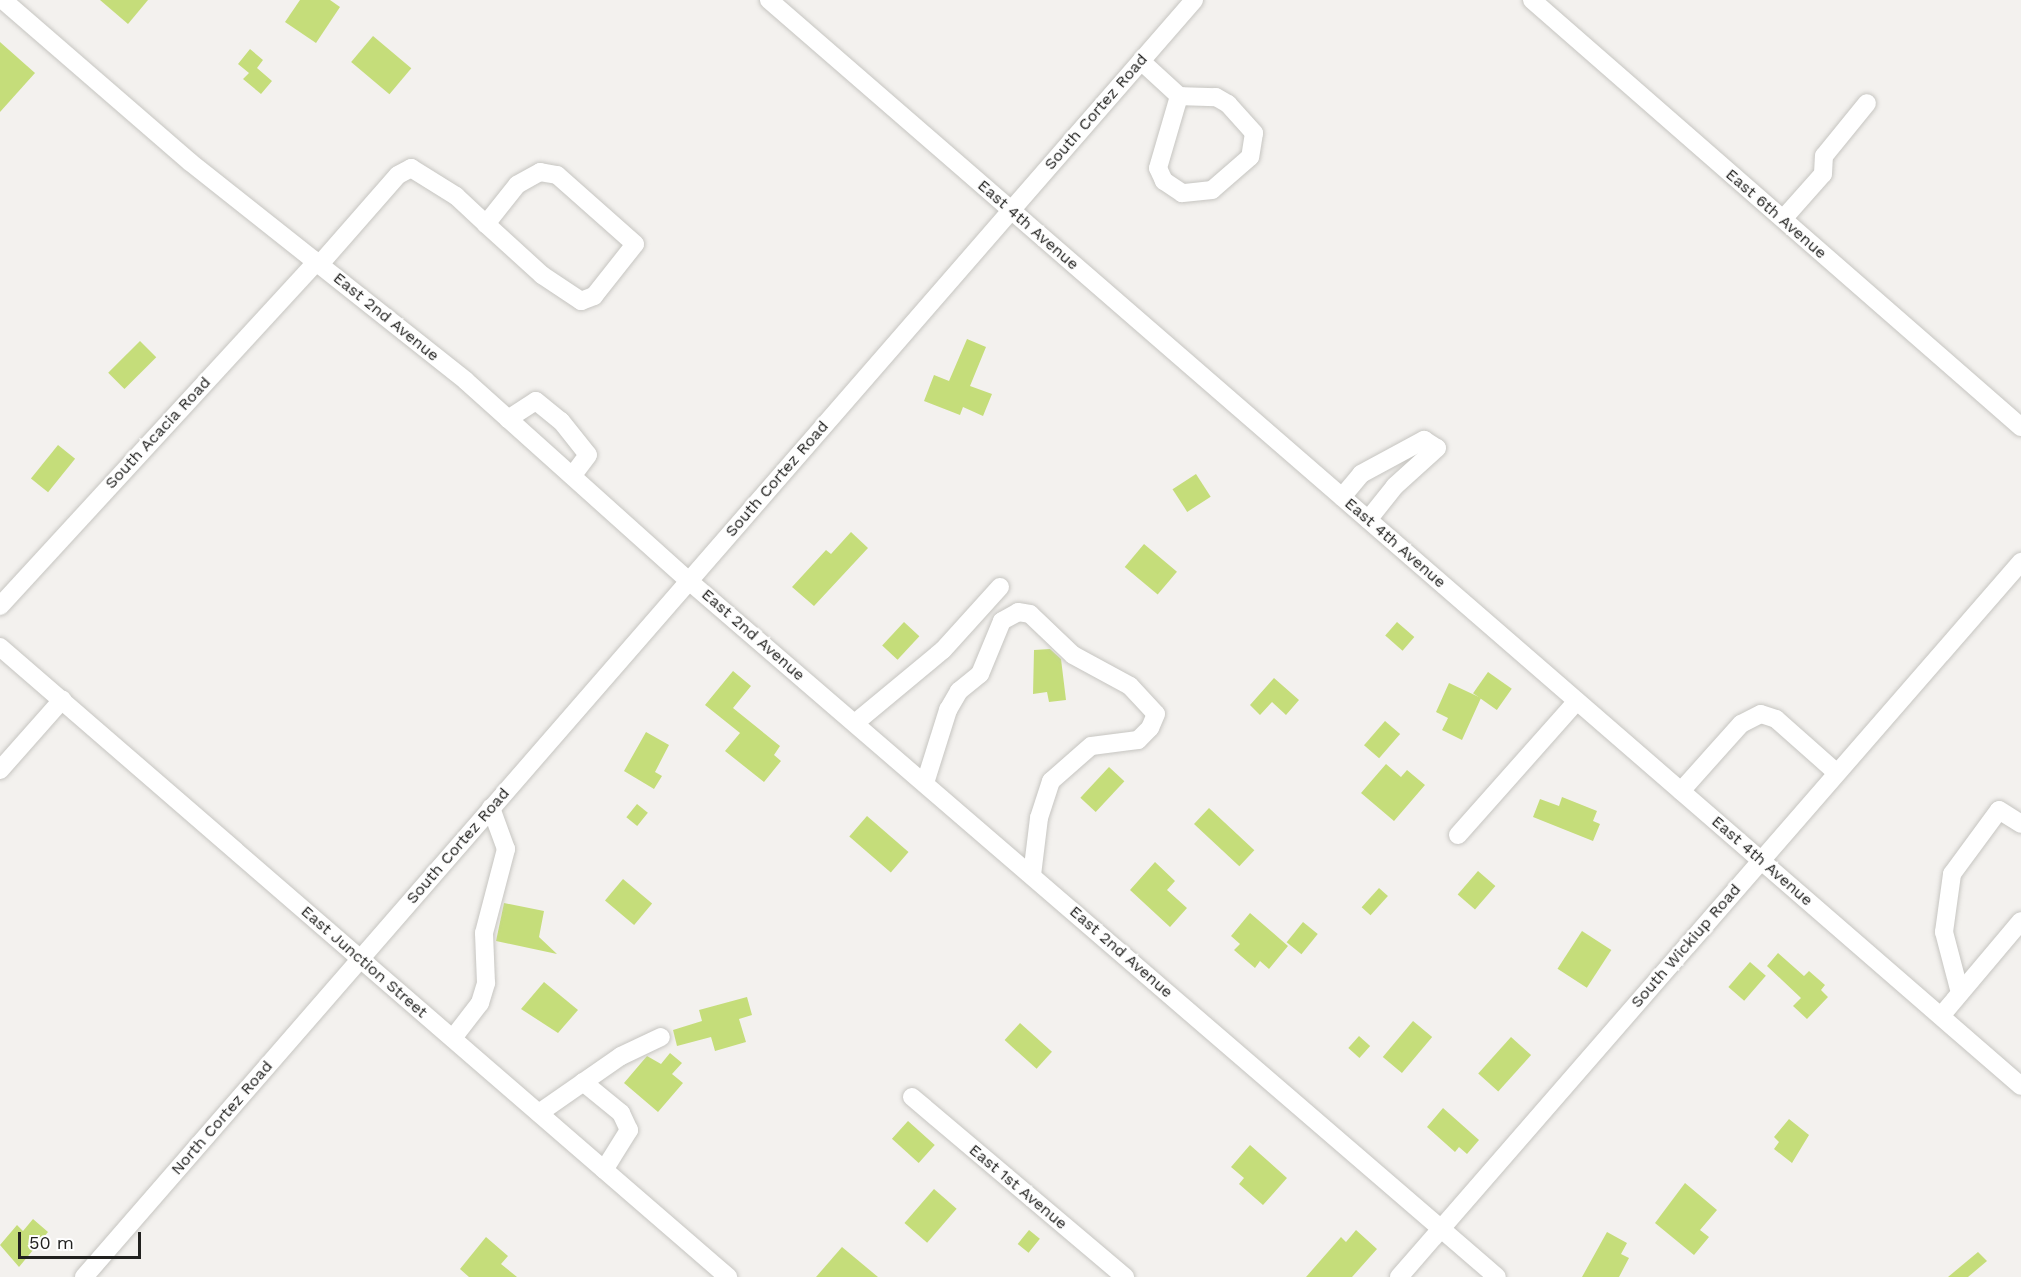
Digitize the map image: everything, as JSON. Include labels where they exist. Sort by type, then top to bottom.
[{"type":"street","name":"East 2nd Avenue","points":[[3,0],[190,162],[318,262],[508,419],[689,581],[1497,1277]]},
{"type":"street","name":"East 4th Avenue","points":[[769,0],[2021,1086]]},
{"type":"street","name":"South Cortez Road","points":[[361,958],[1194,0]]},
{"type":"street","name":"East 6th Avenue","points":[[1532,0],[2021,427]]},
{"type":"street","points":[[1141,61],[1179,96],[1216,98],[1254,133],[1251,157],[1212,190],[1182,193],[1164,181],[1158,168],[1179,96]]},
{"type":"street","points":[[1783,219],[1823,174],[1824,156],[1868,103]]},
{"type":"street","name":"South Acacia Road","points":[[0,606],[398,175],[411,168],[424,172],[542,275],[582,301],[594,296],[634,244],[557,175],[540,172],[517,185],[486,224]]},
{"type":"street","points":[[508,419],[536,401],[561,421],[588,455],[572,476]]},
{"type":"street","points":[[1342,497],[1361,474],[1424,440],[1437,448],[1395,486],[1368,520]]},
{"type":"street","name":"South Wickiup Road","points":[[1399,1277],[2021,562]]},
{"type":"street","points":[[855,723],[943,650],[1000,587]]},
{"type":"street","points":[[925,783],[948,710],[959,691],[980,674],[1002,621],[1018,612],[1030,614],[1073,655],[1130,686],[1156,714],[1150,728],[1138,740],[1091,746],[1051,781],[1039,818],[1032,875]]},
{"type":"street","name":"East Junction Street","points":[[0,646],[728,1277]]},
{"type":"street","points":[[0,770],[62,700]]},
{"type":"street","points":[[1458,835],[1577,701]]},
{"type":"street","points":[[1681,791],[1742,724],[1761,714],[1776,719],[1837,773]]},
{"type":"street","points":[[453,1038],[480,1003],[486,983],[484,933],[506,849],[491,808]]},
{"type":"street","points":[[1960,993],[1944,932],[1952,874],[2000,810],[2021,824]]},
{"type":"street","points":[[1941,1016],[2021,921]]},
{"type":"street","name":"North Cortez Road","points":[[84,1277],[361,958]]},
{"type":"street","points":[[539,1113],[583,1082],[661,1037]]},
{"type":"street","points":[[583,1082],[621,1113],[629,1130],[604,1170]]},
{"type":"street","name":"East 1st Avenue","points":[[912,1097],[1125,1277]]},
{"type":"building","points":[[100,0],[148,0],[128,24]]},
{"type":"building","points":[[300,0],[330,0],[340,7],[316,43],[285,22]]},
{"type":"building","points":[[373,36],[411,68],[389,94],[351,62]]},
{"type":"building","points":[[0,42],[35,73],[0,112]]},
{"type":"building","points":[[250,49],[263,60],[257,68],[272,81],[261,94],[243,79],[249,73],[238,64]]},
{"type":"building","points":[[967,339],[986,347],[970,386],[992,394],[983,416],[963,407],[960,415],[924,401],[934,375],[949,381]]},
{"type":"building","points":[[140,341],[156,357],[124,389],[108,373]]},
{"type":"building","points":[[58,445],[75,459],[48,492],[31,478]]},
{"type":"building","points":[[1196,474],[1211,497],[1187,512],[1173,489]]},
{"type":"building","points":[[851,532],[868,548],[814,606],[792,587],[826,550],[831,554]]},
{"type":"building","points":[[1144,544],[1177,572],[1158,595],[1125,567]]},
{"type":"building","points":[[904,622],[919,636],[898,660],[882,645]]},
{"type":"building","points":[[1397,622],[1414,637],[1403,651],[1385,636]]},
{"type":"building","points":[[1050,649],[1061,659],[1066,700],[1049,702],[1047,692],[1033,694],[1034,650]]},
{"type":"building","points":[[733,671],[751,686],[733,708],[780,746],[774,755],[781,761],[764,782],[725,751],[740,733],[705,705]]},
{"type":"building","points":[[1488,672],[1512,689],[1497,710],[1473,693]]},
{"type":"building","points":[[1274,678],[1299,700],[1286,715],[1272,702],[1260,715],[1250,705]]},
{"type":"building","points":[[1449,683],[1481,698],[1462,740],[1442,730],[1448,718],[1436,712]]},
{"type":"building","points":[[1385,721],[1400,734],[1379,758],[1364,745]]},
{"type":"building","points":[[646,732],[669,745],[655,772],[662,776],[654,789],[624,771]]},
{"type":"building","points":[[1386,764],[1401,777],[1407,770],[1425,785],[1394,821],[1361,793]]},
{"type":"building","points":[[1109,767],[1124,781],[1096,812],[1080,798]]},
{"type":"building","points":[[1562,797],[1597,811],[1593,821],[1600,824],[1593,841],[1533,817],[1540,799],[1559,806]]},
{"type":"building","points":[[637,804],[648,813],[637,826],[626,817]]},
{"type":"building","points":[[1209,808],[1254,850],[1239,866],[1194,824]]},
{"type":"building","points":[[867,816],[909,852],[891,872],[849,836]]},
{"type":"building","points":[[1155,862],[1175,881],[1167,890],[1187,908],[1170,927],[1130,890]]},
{"type":"building","points":[[1478,871],[1495,886],[1475,909],[1458,894]]},
{"type":"building","points":[[623,879],[652,903],[634,925],[605,900]]},
{"type":"building","points":[[1379,888],[1388,896],[1371,915],[1362,907]]},
{"type":"building","points":[[504,903],[544,911],[539,937],[557,954],[496,941]]},
{"type":"building","points":[[1250,913],[1288,946],[1269,969],[1260,961],[1255,968],[1234,950],[1240,944],[1231,936]]},
{"type":"building","points":[[1303,922],[1318,934],[1301,954],[1287,942]]},
{"type":"building","points":[[1582,931],[1611,950],[1587,988],[1557,969]]},
{"type":"building","points":[[1778,953],[1804,976],[1809,971],[1825,985],[1821,990],[1828,997],[1807,1019],[1793,1006],[1801,998],[1767,966]]},
{"type":"building","points":[[1750,962],[1766,976],[1744,1001],[1728,987]]},
{"type":"building","points":[[544,982],[578,1010],[558,1033],[521,1009]]},
{"type":"building","points":[[747,997],[752,1015],[739,1019],[746,1042],[715,1051],[711,1037],[677,1046],[673,1030],[702,1021],[699,1010]]},
{"type":"building","points":[[1413,1021],[1432,1037],[1402,1073],[1383,1057]]},
{"type":"building","points":[[1020,1023],[1052,1052],[1037,1069],[1005,1040]]},
{"type":"building","points":[[1359,1036],[1370,1046],[1359,1058],[1348,1048]]},
{"type":"building","points":[[1511,1037],[1531,1055],[1498,1091],[1478,1073]]},
{"type":"building","points":[[670,1053],[682,1063],[672,1074],[683,1083],[658,1112],[624,1083],[647,1056],[661,1064]]},
{"type":"building","points":[[1443,1108],[1479,1140],[1467,1154],[1459,1147],[1455,1152],[1427,1127]]},
{"type":"building","points":[[1789,1119],[1809,1135],[1792,1163],[1774,1149],[1779,1142],[1774,1137]]},
{"type":"building","points":[[908,1121],[935,1145],[919,1163],[892,1139]]},
{"type":"building","points":[[1250,1145],[1287,1178],[1263,1205],[1239,1184],[1244,1178],[1231,1167]]},
{"type":"building","points":[[1685,1183],[1717,1210],[1700,1230],[1709,1237],[1694,1255],[1655,1223]]},
{"type":"building","points":[[934,1189],[957,1209],[927,1243],[904,1223]]},
{"type":"building","points":[[33,1219],[48,1232],[19,1267],[0,1245],[17,1225],[23,1231]]},
{"type":"building","points":[[1029,1230],[1040,1239],[1029,1253],[1018,1244]]},
{"type":"building","points":[[1356,1230],[1377,1249],[1352,1277],[1306,1277],[1341,1237],[1346,1242]]},
{"type":"building","points":[[1607,1232],[1627,1243],[1621,1254],[1629,1258],[1619,1277],[1582,1277]]},
{"type":"building","points":[[486,1237],[508,1256],[501,1264],[517,1277],[469,1277],[460,1269]]},
{"type":"building","points":[[842,1247],[878,1277],[816,1277]]},
{"type":"building","points":[[1978,1252],[1987,1261],[1968,1277],[1948,1277]]}]
